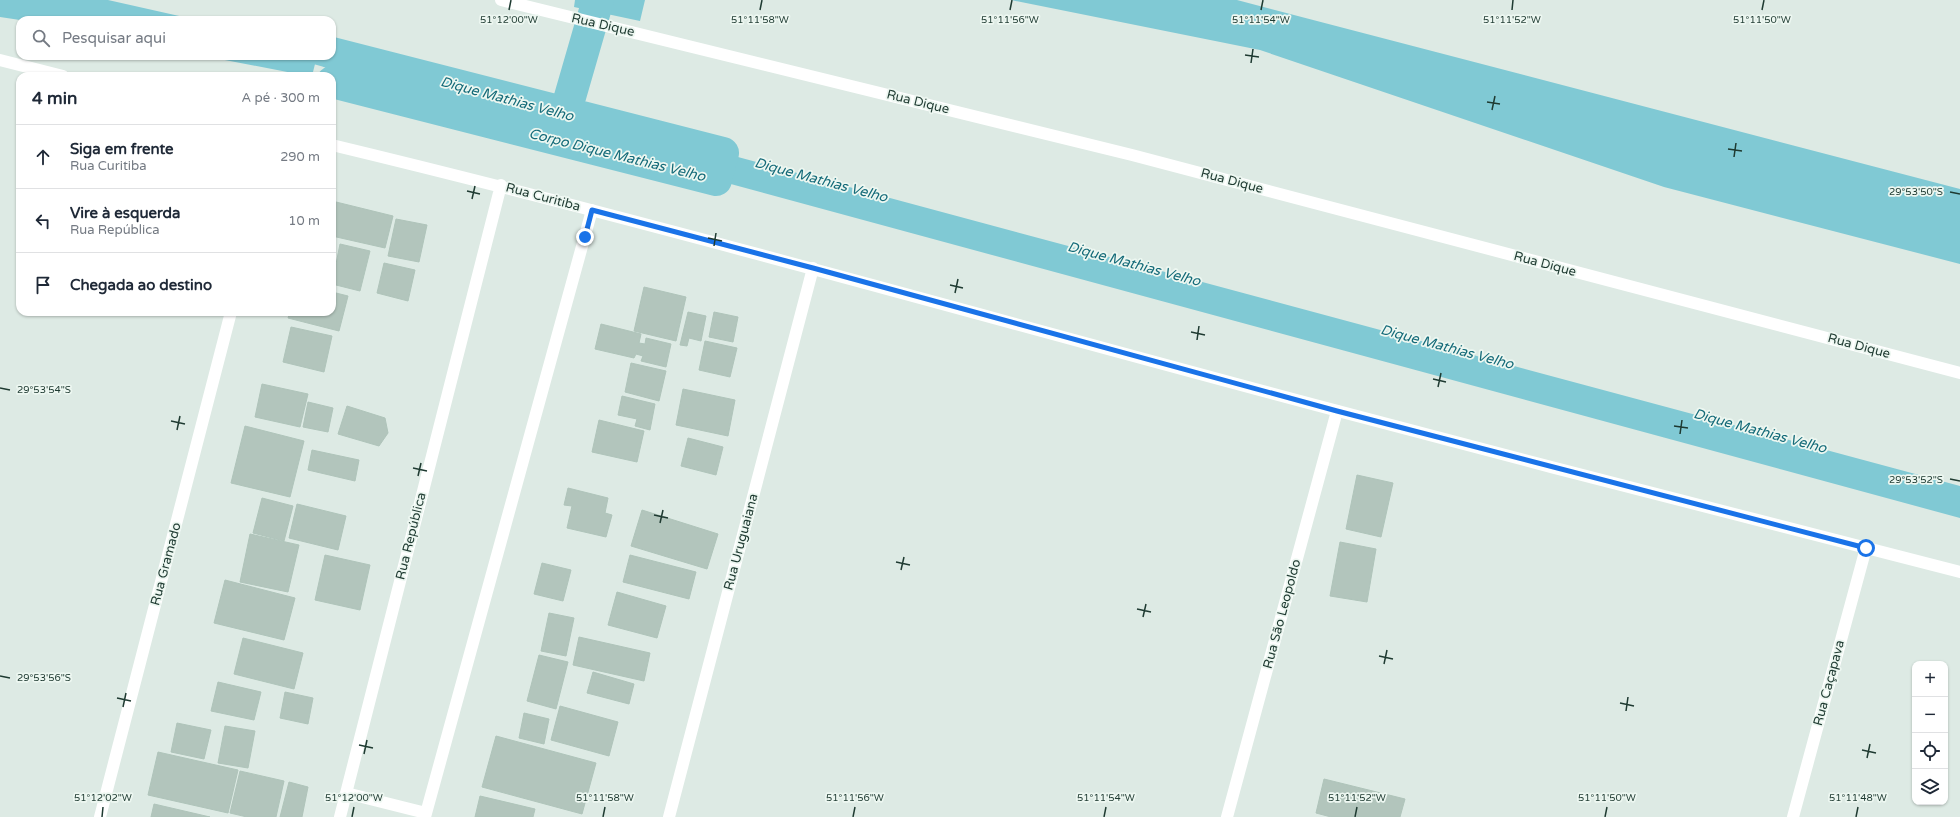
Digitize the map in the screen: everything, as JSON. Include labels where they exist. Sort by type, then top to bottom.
[{"type":"street","name":"Rua Dique","points":[[501,0],[1132,155],[1960,373]]},
{"type":"street","points":[[0,60],[46,72]]},
{"type":"street","name":"Rua Curitiba","points":[[336,146],[501,185],[813,268],[1337,411],[1960,572]]},
{"type":"street","name":"Rua República","points":[[340,817],[501,185]]},
{"type":"street","points":[[346,793],[426,815],[592,210]]},
{"type":"street","name":"Rua Uruguaiana","points":[[669,817],[813,268]]},
{"type":"street","name":"Rua Gramado","points":[[100,817],[230,316]]},
{"type":"street","name":"Rua São Leopoldo","points":[[1227,817],[1337,411]]},
{"type":"street","name":"Rua Caçapava","points":[[1793,817],[1866,548]]},
{"type":"water","points":[[0,0],[108,0],[179,16],[16,16],[16,19],[0,17]]},
{"type":"water","points":[[575,0],[645,0],[640,21],[574,7]]},
{"type":"water","points":[[1011,0],[1237,0],[1960,189],[1960,264],[1664,187],[1260,50]]},
{"type":"water","points":[[225,60],[316,60],[313,72],[287,72]]},
{"type":"water","name":"Corpo Dique Mathias Velho","points":[[723,153],[1960,486],[1960,518],[716,180]]},
{"type":"building","points":[[336,202],[393,216],[385,248],[336,237]]},
{"type":"building","points":[[396,219],[427,225],[419,262],[388,256]]},
{"type":"building","points":[[340,244],[370,251],[360,291],[336,285],[336,264]]},
{"type":"building","points":[[384,263],[415,270],[408,301],[377,293]]},
{"type":"building","points":[[644,287],[686,297],[676,341],[634,331]]},
{"type":"building","points":[[336,293],[348,296],[339,331],[288,318],[289,316],[336,316]]},
{"type":"building","points":[[688,312],[706,316],[701,341],[689,338],[687,346],[680,345]]},
{"type":"building","points":[[714,312],[738,317],[733,342],[709,337]]},
{"type":"building","points":[[601,324],[641,334],[639,343],[645,344],[646,338],[671,344],[666,367],[641,361],[643,356],[636,354],[634,358],[595,349]]},
{"type":"building","points":[[291,327],[332,336],[324,372],[283,362]]},
{"type":"building","points":[[705,341],[737,348],[730,377],[699,370]]},
{"type":"building","points":[[631,363],[666,371],[659,401],[625,392]]},
{"type":"building","points":[[262,384],[308,394],[300,427],[255,417]]},
{"type":"building","points":[[683,389],[735,400],[728,436],[676,425]]},
{"type":"building","points":[[622,396],[655,404],[650,430],[635,426],[637,419],[618,415]]},
{"type":"building","points":[[308,402],[333,408],[328,432],[303,427]]},
{"type":"building","points":[[347,406],[385,418],[388,433],[379,446],[338,434]]},
{"type":"building","points":[[599,420],[644,431],[637,462],[592,452]]},
{"type":"building","points":[[245,426],[304,441],[290,497],[231,483]]},
{"type":"building","points":[[688,438],[723,447],[716,475],[681,466]]},
{"type":"building","points":[[312,450],[359,460],[355,481],[308,470]]},
{"type":"building","points":[[1357,475],[1393,483],[1381,537],[1346,529]]},
{"type":"building","points":[[568,488],[608,498],[605,513],[612,515],[606,537],[567,528],[572,506],[564,505]]},
{"type":"building","points":[[262,498],[293,506],[284,541],[253,533]]},
{"type":"building","points":[[297,504],[346,516],[338,550],[289,538]]},
{"type":"building","points":[[642,510],[718,534],[707,569],[631,546]]},
{"type":"building","points":[[250,534],[299,545],[288,592],[240,582]]},
{"type":"building","points":[[1340,542],[1376,549],[1367,602],[1330,596]]},
{"type":"building","points":[[325,555],[370,565],[360,610],[315,600]]},
{"type":"building","points":[[630,555],[696,572],[689,599],[623,582]]},
{"type":"building","points":[[542,563],[571,570],[563,601],[534,594]]},
{"type":"building","points":[[225,580],[295,598],[284,640],[214,623]]},
{"type":"building","points":[[617,592],[666,606],[657,638],[608,625]]},
{"type":"building","points":[[549,613],[574,618],[566,656],[541,651]]},
{"type":"building","points":[[579,637],[650,653],[644,681],[573,665]]},
{"type":"building","points":[[243,638],[303,653],[294,689],[234,674]]},
{"type":"building","points":[[539,655],[568,662],[556,709],[527,701]]},
{"type":"building","points":[[593,672],[634,684],[629,704],[587,693]]},
{"type":"building","points":[[218,682],[261,692],[254,720],[211,711]]},
{"type":"building","points":[[285,692],[313,698],[308,724],[280,718]]},
{"type":"building","points":[[560,706],[618,722],[609,756],[551,740]]},
{"type":"building","points":[[524,713],[549,719],[544,744],[519,738]]},
{"type":"building","points":[[177,723],[211,730],[204,759],[171,752]]},
{"type":"building","points":[[225,726],[255,731],[248,768],[218,763]]},
{"type":"building","points":[[496,736],[596,763],[582,814],[482,787]]},
{"type":"building","points":[[158,752],[238,770],[228,813],[148,795]]},
{"type":"building","points":[[240,771],[284,781],[276,817],[247,817],[230,813]]},
{"type":"building","points":[[1324,779],[1405,799],[1400,817],[1331,817],[1316,813]]},
{"type":"building","points":[[289,782],[308,787],[302,817],[280,817]]},
{"type":"building","points":[[480,796],[535,809],[533,817],[475,817]]},
{"type":"building","points":[[154,804],[210,817],[151,817]]},
{"type":"waterway","points":[[561,128],[598,0]]},
{"type":"waterway","name":"Corpo Dique Mathias Velho","points":[[336,54],[723,153],[716,180],[336,83]]},
{"type":"waterway","name":"Dique Mathias Velho","points":[[315,60],[561,128],[730,171]]},
{"type":"route","points":[[585,237],[592,210],[813,268],[1337,411],[1866,548]]}]
